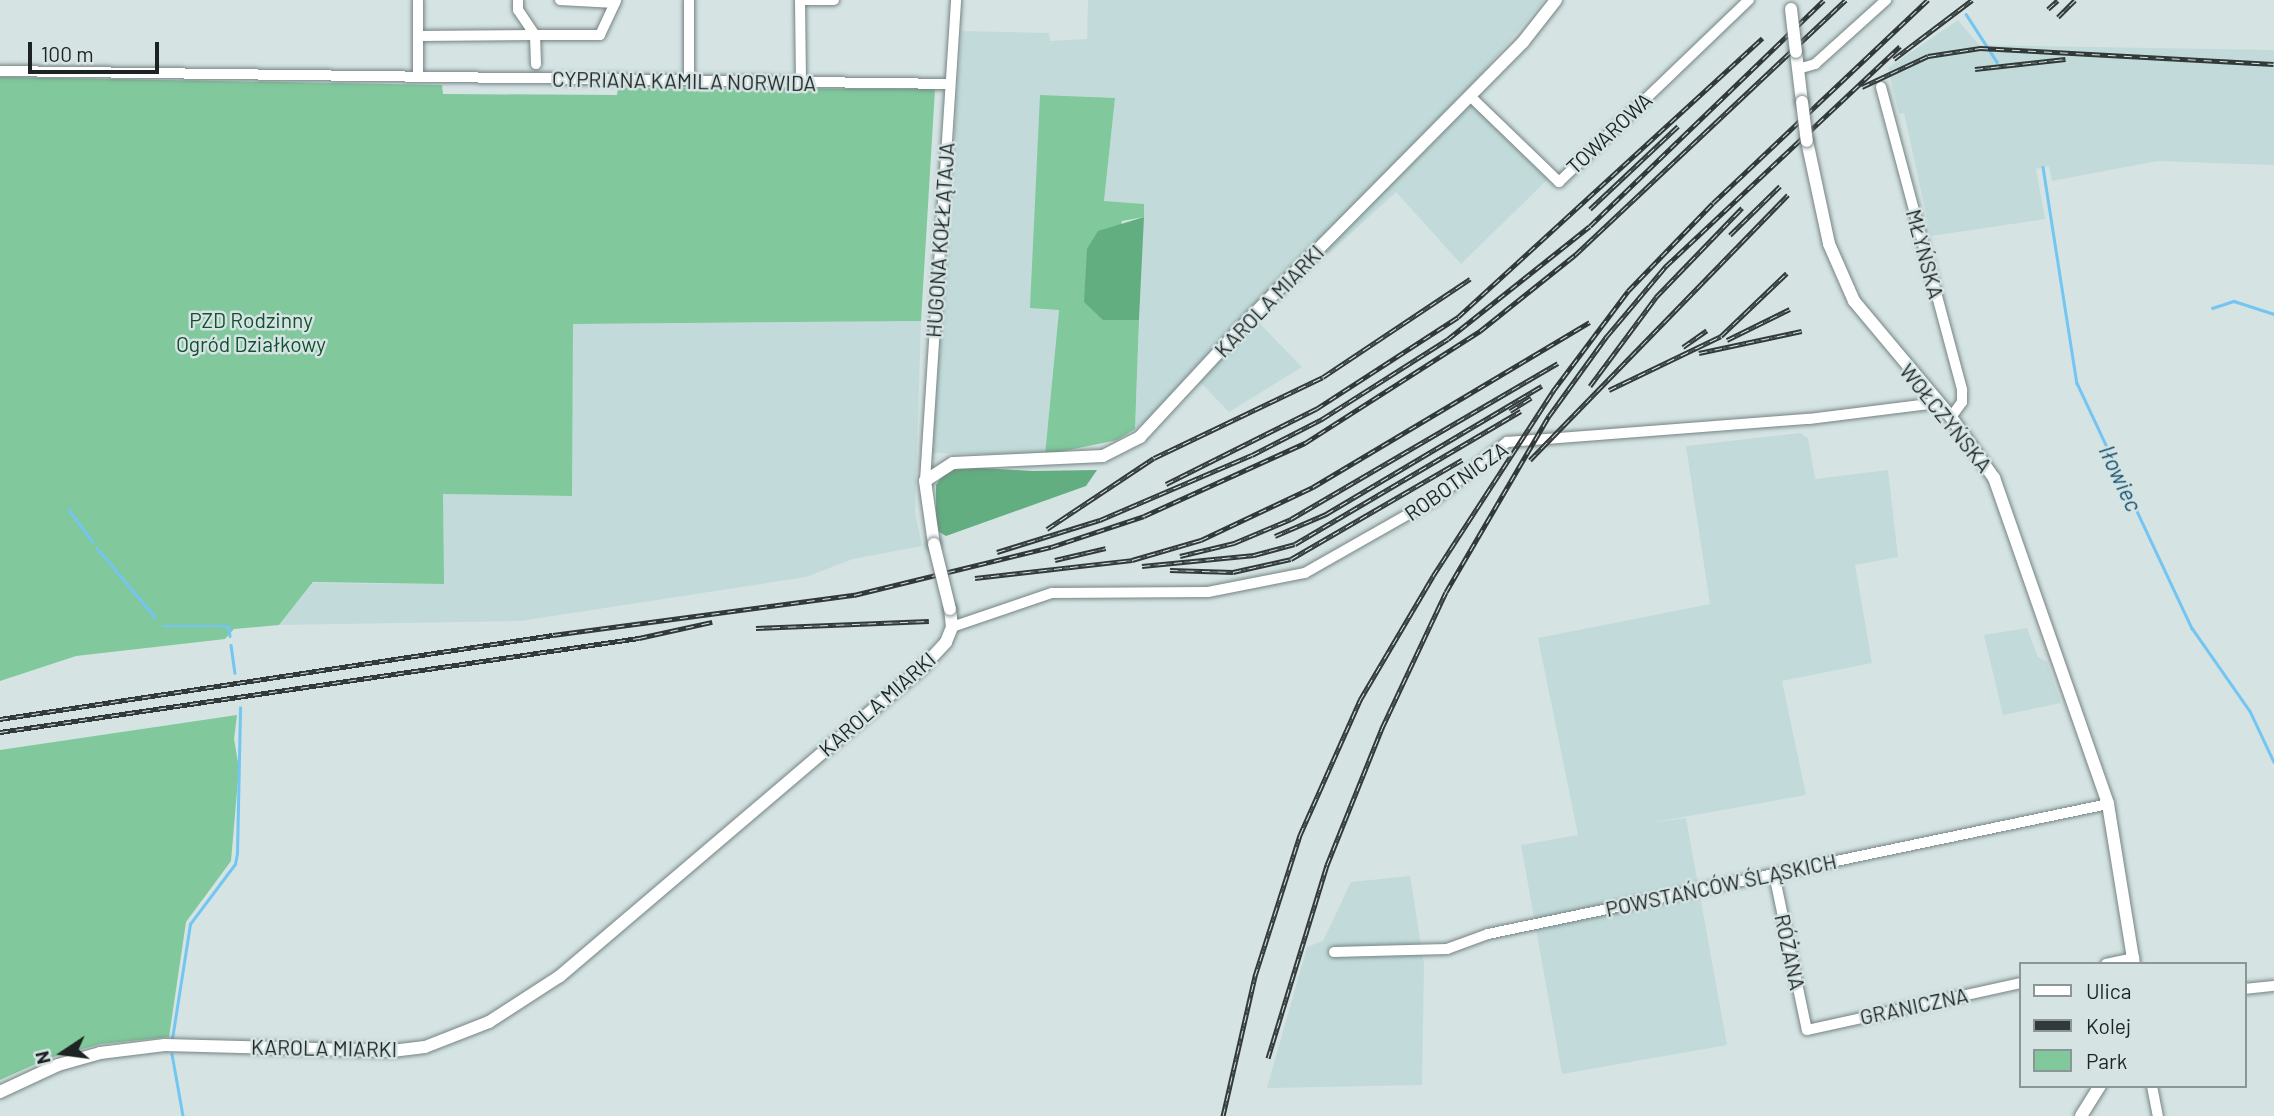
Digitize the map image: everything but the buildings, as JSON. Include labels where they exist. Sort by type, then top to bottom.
[{"type":"street","points":[[418,0],[418,77]]},
{"type":"street","points":[[518,0],[518,10],[535,35],[536,64]]},
{"type":"street","points":[[418,36],[600,35],[615,1],[560,0]]},
{"type":"street","points":[[689,0],[689,81]]},
{"type":"street","points":[[801,82],[800,0],[834,0]]},
{"type":"street","name":"HUGONA KOŁŁĄTAJA","points":[[925,481],[956,0]]},
{"type":"street","name":"KAROLA MIARKI","points":[[925,481],[953,463],[1083,459],[1122,449],[1140,437],[1253,315],[1470,96],[1556,0]]},
{"type":"street","name":"TOWAROWA","points":[[1470,96],[1559,182],[1749,0]]},
{"type":"street","points":[[1798,69],[1815,64],[1886,0]]},
{"type":"street","name":"WOŁCZYŃSKA","points":[[1790,5],[1807,141],[1821,213],[1840,274],[1873,329],[1951,417],[1994,478],[2108,804],[2134,961]]},
{"type":"street","name":"CYPRIANA KAMILA NORWIDA","points":[[0,71],[950,84]]},
{"type":"street","name":"MŁYŃSKA","points":[[1881,88],[1962,390],[1962,402],[1951,417]]},
{"type":"street","name":"ROBOTNICZA","points":[[952,627],[1052,593],[1208,592],[1306,573],[1435,499],[1507,442],[1809,419],[1937,403]]},
{"type":"street","points":[[925,481],[934,544],[952,627]]},
{"type":"street","name":"KAROLA MIARKI","points":[[0,1092],[58,1065],[100,1053],[166,1045],[392,1051],[425,1047],[489,1021],[560,976],[922,668],[946,642],[952,627]]},
{"type":"street","name":"POWSTAŃCÓW ŚLĄSKICH","points":[[1334,952],[1447,949],[1488,934],[2108,804]]},
{"type":"street","name":"RÓŻANA","points":[[1774,874],[1807,1030]]},
{"type":"street","name":"GRANICZNA","points":[[1807,1030],[2018,983]]},
{"type":"street","points":[[2246,989],[2274,986]]},
{"type":"street","points":[[2081,1116],[2099,1088]]},
{"type":"street","points":[[2152,1088],[2158,1116]]},
{"type":"shaded area","points":[[1088,0],[1544,0],[1466,92],[1549,178],[1461,264],[1396,192],[1256,320],[1302,367],[1229,412],[1200,382],[1135,429],[1144,204],[1104,201],[1115,98],[1031,308],[1059,309],[1045,455],[932,453],[962,31],[1049,33],[1050,41],[1087,39]]},
{"type":"shaded area","points":[[1958,20],[1979,45],[2274,50],[2274,165],[2157,161],[2052,181],[2049,166],[2036,169],[2045,219],[1931,236],[1904,113],[1899,114],[1888,68]]},
{"type":"shaded area","points":[[921,321],[915,512],[922,546],[853,559],[806,577],[520,621],[279,625],[313,583],[443,584],[443,494],[571,496],[573,324]]},
{"type":"shaded area","points":[[1800,433],[1808,438],[1815,479],[1888,470],[1898,557],[1855,565],[1872,663],[1782,681],[1806,795],[1650,823],[1686,818],[1727,1045],[1562,1074],[1521,845],[1578,835],[1538,638],[1710,604],[1686,446]]},
{"type":"shaded area","points":[[2027,628],[2038,657],[2047,662],[2061,703],[2003,715],[1984,635]]},
{"type":"shaded area","points":[[1410,876],[1424,964],[1422,1085],[1267,1088],[1307,947],[1323,941],[1351,882]]},
{"type":"green space","name":"PZD Rodzinny Ogród Działkowy","points":[[0,77],[442,85],[443,94],[617,95],[618,88],[935,89],[921,321],[573,324],[572,496],[443,494],[444,584],[313,582],[279,625],[234,629],[225,639],[76,656],[0,681]]},
{"type":"green space","points":[[1040,95],[1115,98],[1104,201],[1144,204],[1144,217],[1122,221],[1103,320],[1139,320],[1135,429],[1117,440],[1045,455],[1059,310],[1030,308]]},
{"type":"green space","points":[[1144,217],[1139,320],[1103,320],[1084,302],[1087,249],[1098,231]]},
{"type":"green space","points":[[965,467],[1032,471],[1097,470],[1086,486],[946,536],[936,530],[936,485],[945,472]]},
{"type":"green space","points":[[237,715],[234,739],[239,768],[231,861],[186,922],[169,1037],[101,1044],[49,1058],[0,1080],[0,750]]},
{"type":"waterway","name":"Iłowiec","points":[[1966,14],[1997,62]]},
{"type":"waterway","name":"Iłowiec","points":[[2043,167],[2077,383],[2192,628],[2250,711],[2274,762]]},
{"type":"waterway","points":[[2212,308],[2234,301],[2274,314]]},
{"type":"waterway","points":[[69,510],[92,541]]},
{"type":"waterway","points":[[97,548],[155,617]]},
{"type":"waterway","points":[[163,626],[223,626],[229,627],[230,636]]},
{"type":"waterway","points":[[231,645],[235,673]]},
{"type":"waterway","points":[[172,1039],[190,924],[235,864],[240,708]]},
{"type":"waterway","points":[[172,1054],[183,1116]]},
{"type":"railway","points":[[997,552],[1100,520],[1252,455],[1322,419],[1448,339],[1590,226],[1824,0]]},
{"type":"railway","points":[[0,719],[553,635],[854,595],[1051,547],[1144,516],[1305,443],[1480,331],[1575,255],[1846,0]]},
{"type":"railway","points":[[1223,1116],[1255,976],[1300,835],[1360,700],[1433,576],[1553,391],[1628,291],[1713,203],[1928,0]]},
{"type":"railway","points":[[1894,59],[1972,0]]},
{"type":"railway","points":[[2048,9],[2058,0]]},
{"type":"railway","points":[[2058,17],[2075,0]]},
{"type":"railway","points":[[1166,484],[1316,409],[1458,317],[1763,38]]},
{"type":"railway","points":[[1268,1058],[1327,865],[1382,728],[1446,592],[1549,416],[1607,336],[1666,266],[1900,46]]},
{"type":"railway","points":[[1862,87],[1928,56],[1980,48],[2274,64]]},
{"type":"railway","points":[[1975,69],[2065,59]]},
{"type":"railway","points":[[1590,209],[1678,126]]},
{"type":"railway","points":[[1730,235],[1780,186]]},
{"type":"railway","points":[[1530,460],[1788,195]]},
{"type":"railway","points":[[1590,386],[1656,297],[1742,208]]},
{"type":"railway","points":[[1609,390],[1721,336],[1787,273]]},
{"type":"railway","points":[[1047,529],[1154,458],[1323,377],[1470,279]]},
{"type":"railway","points":[[1727,340],[1790,309]]},
{"type":"railway","points":[[975,578],[1132,560],[1201,540],[1313,487],[1590,322]]},
{"type":"railway","points":[[1683,347],[1707,330]]},
{"type":"railway","points":[[1699,353],[1802,331]]},
{"type":"railway","points":[[1180,556],[1234,543],[1291,519],[1558,363]]},
{"type":"railway","points":[[1275,536],[1326,514],[1542,386]]},
{"type":"railway","points":[[1510,411],[1531,398]]},
{"type":"railway","points":[[1142,566],[1254,555],[1295,544],[1521,411]]},
{"type":"railway","points":[[1170,570],[1233,572],[1291,559],[1462,460]]},
{"type":"railway","points":[[1055,560],[1106,548]]},
{"type":"railway","points":[[756,628],[929,621]]},
{"type":"railway","points":[[0,732],[639,638],[712,622]]}]
